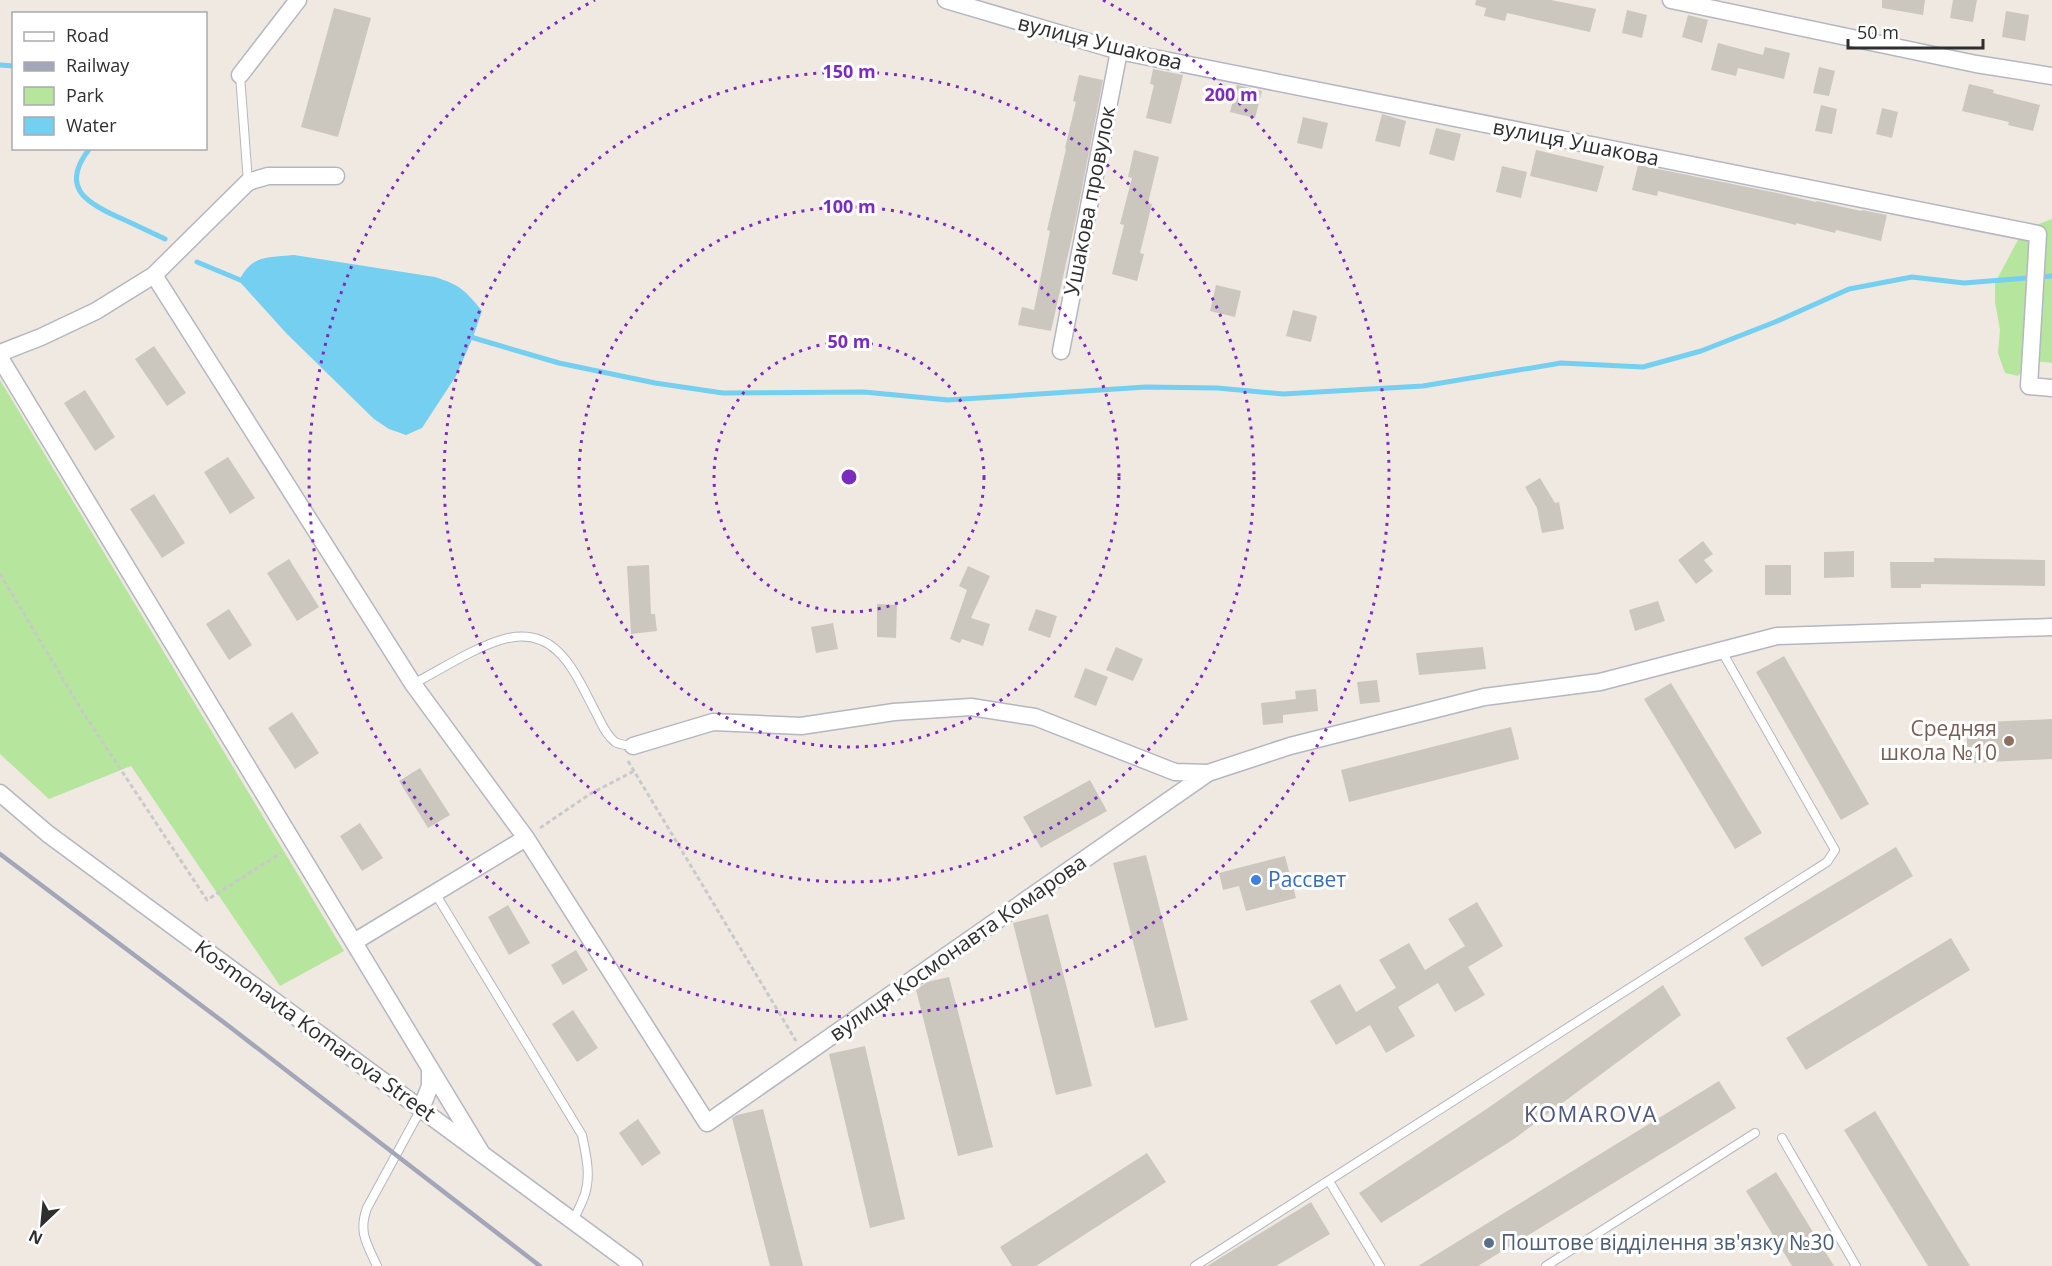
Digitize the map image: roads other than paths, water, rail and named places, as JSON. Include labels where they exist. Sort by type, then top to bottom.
[{"type":"street","points":[[240,75],[298,0]]},
{"type":"street","name":"вулиця Ушакова","points":[[945,0],[1119,51],[2038,234],[2029,386],[2052,388]]},
{"type":"street","points":[[1671,0],[1976,64],[2052,76]]},
{"type":"street","name":"Ушакова провулок","points":[[1061,351],[1119,51]]},
{"type":"street","points":[[0,353],[96,311],[154,275],[248,182],[268,176],[336,176]]},
{"type":"street","points":[[154,275],[413,684],[526,838],[354,942]]},
{"type":"street","points":[[0,358],[482,1154]]},
{"type":"street","name":"вулиця Космонавта Комарова","points":[[526,838],[707,1123],[1209,773],[1290,746],[1484,697],[1600,682],[1777,636],[2052,627]]},
{"type":"street","name":"вулиця Космонавта Комарова","points":[[625,744],[713,722],[801,726],[894,712],[971,707],[1035,717],[1175,772],[1209,773]]},
{"type":"street","name":"Kosmonavta Komarova Street","points":[[0,793],[48,834],[634,1266]]},
{"type":"street","points":[[421,1109],[430,1086],[430,1070]]},
{"type":"lane","points":[[240,75],[248,182]]},
{"type":"lane","points":[[413,684],[490,644],[527,636],[542,640],[555,647],[576,674],[605,731],[625,744]]},
{"type":"lane","points":[[1195,1266],[1827,862],[1835,850],[1721,650]]},
{"type":"lane","points":[[435,893],[582,1135],[587,1158],[587,1178],[585,1193],[573,1221]]},
{"type":"lane","points":[[377,1266],[363,1235],[362,1220],[421,1109]]},
{"type":"lane","points":[[1546,1266],[1755,1132]]},
{"type":"lane","points":[[1782,1138],[1856,1266]]},
{"type":"lane","points":[[1329,1180],[1380,1266]]},
{"type":"water","points":[[294,255],[435,277],[462,289],[482,311],[456,376],[422,428],[406,435],[389,429],[374,419],[287,334],[239,281],[249,266],[255,262],[269,257]]},
{"type":"waterway","points":[[0,65],[12,66]]},
{"type":"waterway","points":[[89,150],[81,161],[77,173],[77,183],[86,199],[165,239]]},
{"type":"waterway","points":[[197,262],[245,282]]},
{"type":"waterway","points":[[467,336],[559,363],[655,383],[723,393],[864,392],[948,400],[1146,387],[1217,388],[1283,394],[1423,386],[1561,363],[1643,367],[1701,351],[1775,322],[1849,289],[1912,277],[1964,283],[2052,276]]},
{"type":"railway","points":[[0,854],[230,1027],[540,1266]]},
{"type":"place","name":"Средняя школа №10","points":[[2009,741]]},
{"type":"place","name":"Рассвет","points":[[1256,880]]},
{"type":"place","name":"Поштове відділення зв'язку №30","points":[[1489,1243]]},
{"type":"district","name":"KOMAROVA","points":[[1591,1114]]}]
